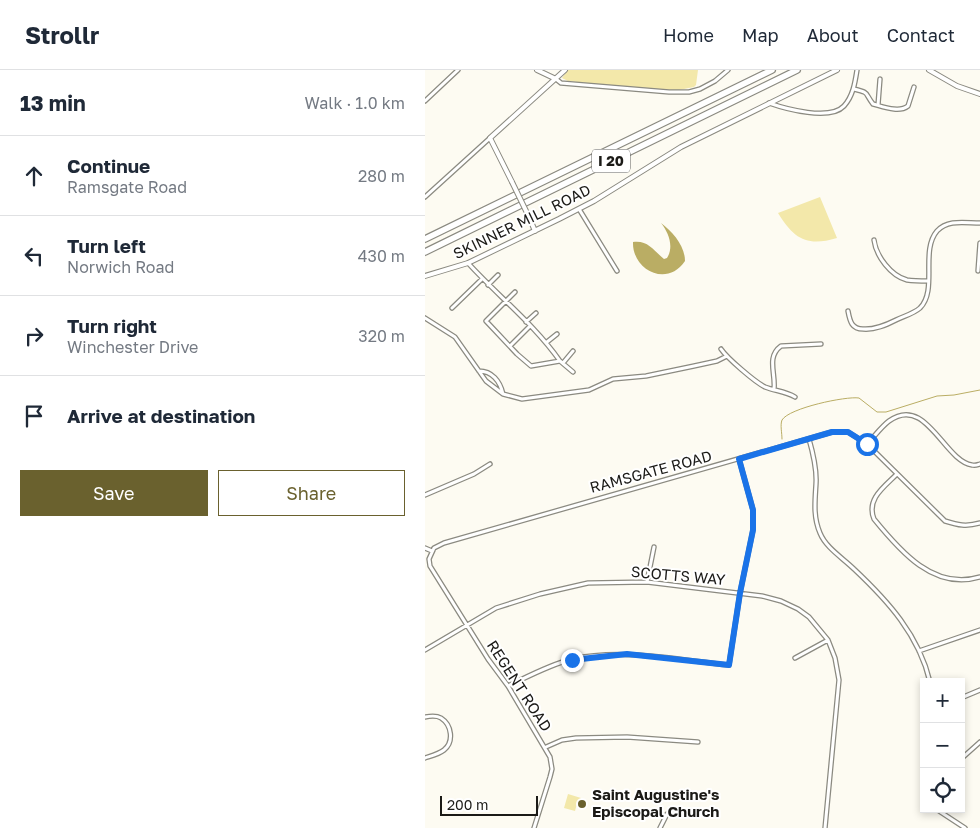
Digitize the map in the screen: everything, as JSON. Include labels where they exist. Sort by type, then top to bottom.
[{"type":"highway","name":"I 20","points":[[425,239],[772,70]]},
{"type":"highway","name":"I 20","points":[[425,252],[797,70]]},
{"type":"street","points":[[425,101],[458,70]]},
{"type":"street","points":[[537,70],[561,82],[669,92],[689,92],[701,88],[728,70]]},
{"type":"street","points":[[425,197],[565,70]]},
{"type":"street","name":"SKINNER MILL ROAD","points":[[425,276],[468,263],[579,209],[665,156],[837,70]]},
{"type":"street","points":[[768,103],[817,113],[828,113],[838,110],[844,106],[854,88],[857,70]]},
{"type":"street","points":[[929,70],[957,86],[980,94]]},
{"type":"street","points":[[878,105],[881,79]]},
{"type":"street","points":[[854,88],[866,92],[873,104],[885,108],[904,109],[908,106],[914,87]]},
{"type":"street","points":[[490,138],[535,231]]},
{"type":"street","points":[[579,209],[617,271]]},
{"type":"street","points":[[848,311],[850,322],[857,328],[869,329],[879,327],[915,312],[921,307],[927,296],[930,249],[932,238],[936,232],[941,227],[955,222],[980,223]]},
{"type":"street","points":[[874,240],[876,249],[883,261],[895,274],[906,280],[928,281]]},
{"type":"street","points":[[978,271],[980,243]]},
{"type":"street","points":[[468,263],[547,342],[562,362],[573,372]]},
{"type":"street","points":[[488,285],[498,275]]},
{"type":"street","points":[[452,308],[482,279]]},
{"type":"street","points":[[515,292],[486,321],[510,346],[531,366],[562,362],[573,352]]},
{"type":"street","points":[[526,322],[536,313]]},
{"type":"street","points":[[425,318],[455,337],[486,381],[503,394],[522,399],[589,390],[613,379],[646,376],[717,361],[727,356]]},
{"type":"street","points":[[510,346],[530,326]]},
{"type":"street","points":[[547,342],[557,334]]},
{"type":"street","points":[[774,389],[775,381],[771,359],[777,349],[781,346],[821,344]]},
{"type":"street","points":[[721,349],[751,378],[764,386],[795,397]]},
{"type":"street","points":[[478,371],[486,371],[493,374],[503,394]]},
{"type":"street","points":[[867,444],[889,421],[903,415],[915,416],[925,423],[960,459],[972,465],[980,464]]},
{"type":"street","name":"RAMSGATE ROAD","points":[[433,551],[434,548],[444,543],[832,432],[848,432],[867,444],[945,521],[959,526],[980,523]]},
{"type":"street","points":[[809,439],[815,463],[814,509],[820,534],[831,548],[898,615],[919,651],[929,678]]},
{"type":"street","points":[[508,686],[539,670],[572,660],[597,656],[627,654],[729,665],[740,593],[753,530],[753,510],[739,459]]},
{"type":"street","points":[[425,495],[474,474],[490,464]]},
{"type":"street","points":[[897,474],[877,493],[871,503],[871,513],[874,519],[915,563],[939,577],[955,580],[980,577]]},
{"type":"street","points":[[647,582],[654,547]]},
{"type":"street","points":[[425,548],[433,551],[427,558]]},
{"type":"street","name":"REGENT ROAD","points":[[427,558],[467,626],[508,686],[546,747],[550,757],[551,769],[534,828]]},
{"type":"street","name":"SCOTTS WAY","points":[[425,650],[496,608],[540,594],[588,583],[647,582],[781,600],[809,617],[828,640],[835,658],[839,680],[825,828]]},
{"type":"street","points":[[919,651],[980,630]]},
{"type":"street","points":[[795,658],[828,640]]},
{"type":"street","points":[[965,696],[980,690]]},
{"type":"street","points":[[425,717],[440,717],[451,731],[450,741],[445,750],[425,758]]},
{"type":"street","points":[[546,747],[561,740],[584,738],[627,737],[698,742]]},
{"type":"street","points":[[965,755],[980,742]]},
{"type":"street","points":[[659,828],[667,814],[671,811]]},
{"type":"street","points":[[942,813],[965,828]]},
{"type":"shaded area","points":[[568,70],[698,70],[694,87],[669,92],[568,81],[562,78]]},
{"type":"shaded area","points":[[820,197],[837,238],[817,242],[802,239],[790,229],[778,213]]},
{"type":"shaded area","points":[[661,223],[677,240],[683,250],[685,261],[678,269],[660,274],[652,272],[638,261],[634,252],[633,242],[647,244],[664,259],[667,258],[670,240]]},
{"type":"shaded area","points":[[568,794],[581,798],[578,800],[575,811],[564,808]]},
{"type":"waterway","points":[[782,439],[782,420],[795,411],[818,404],[859,398],[877,412],[886,412],[937,396],[980,390]]},
{"type":"place","name":"Saint Augustine's Episcopal Church","points":[[582,804]]},
{"type":"route","points":[[572,660],[627,654],[729,665],[740,593],[753,530],[753,510],[739,459],[832,432],[848,432],[867,444]]}]
